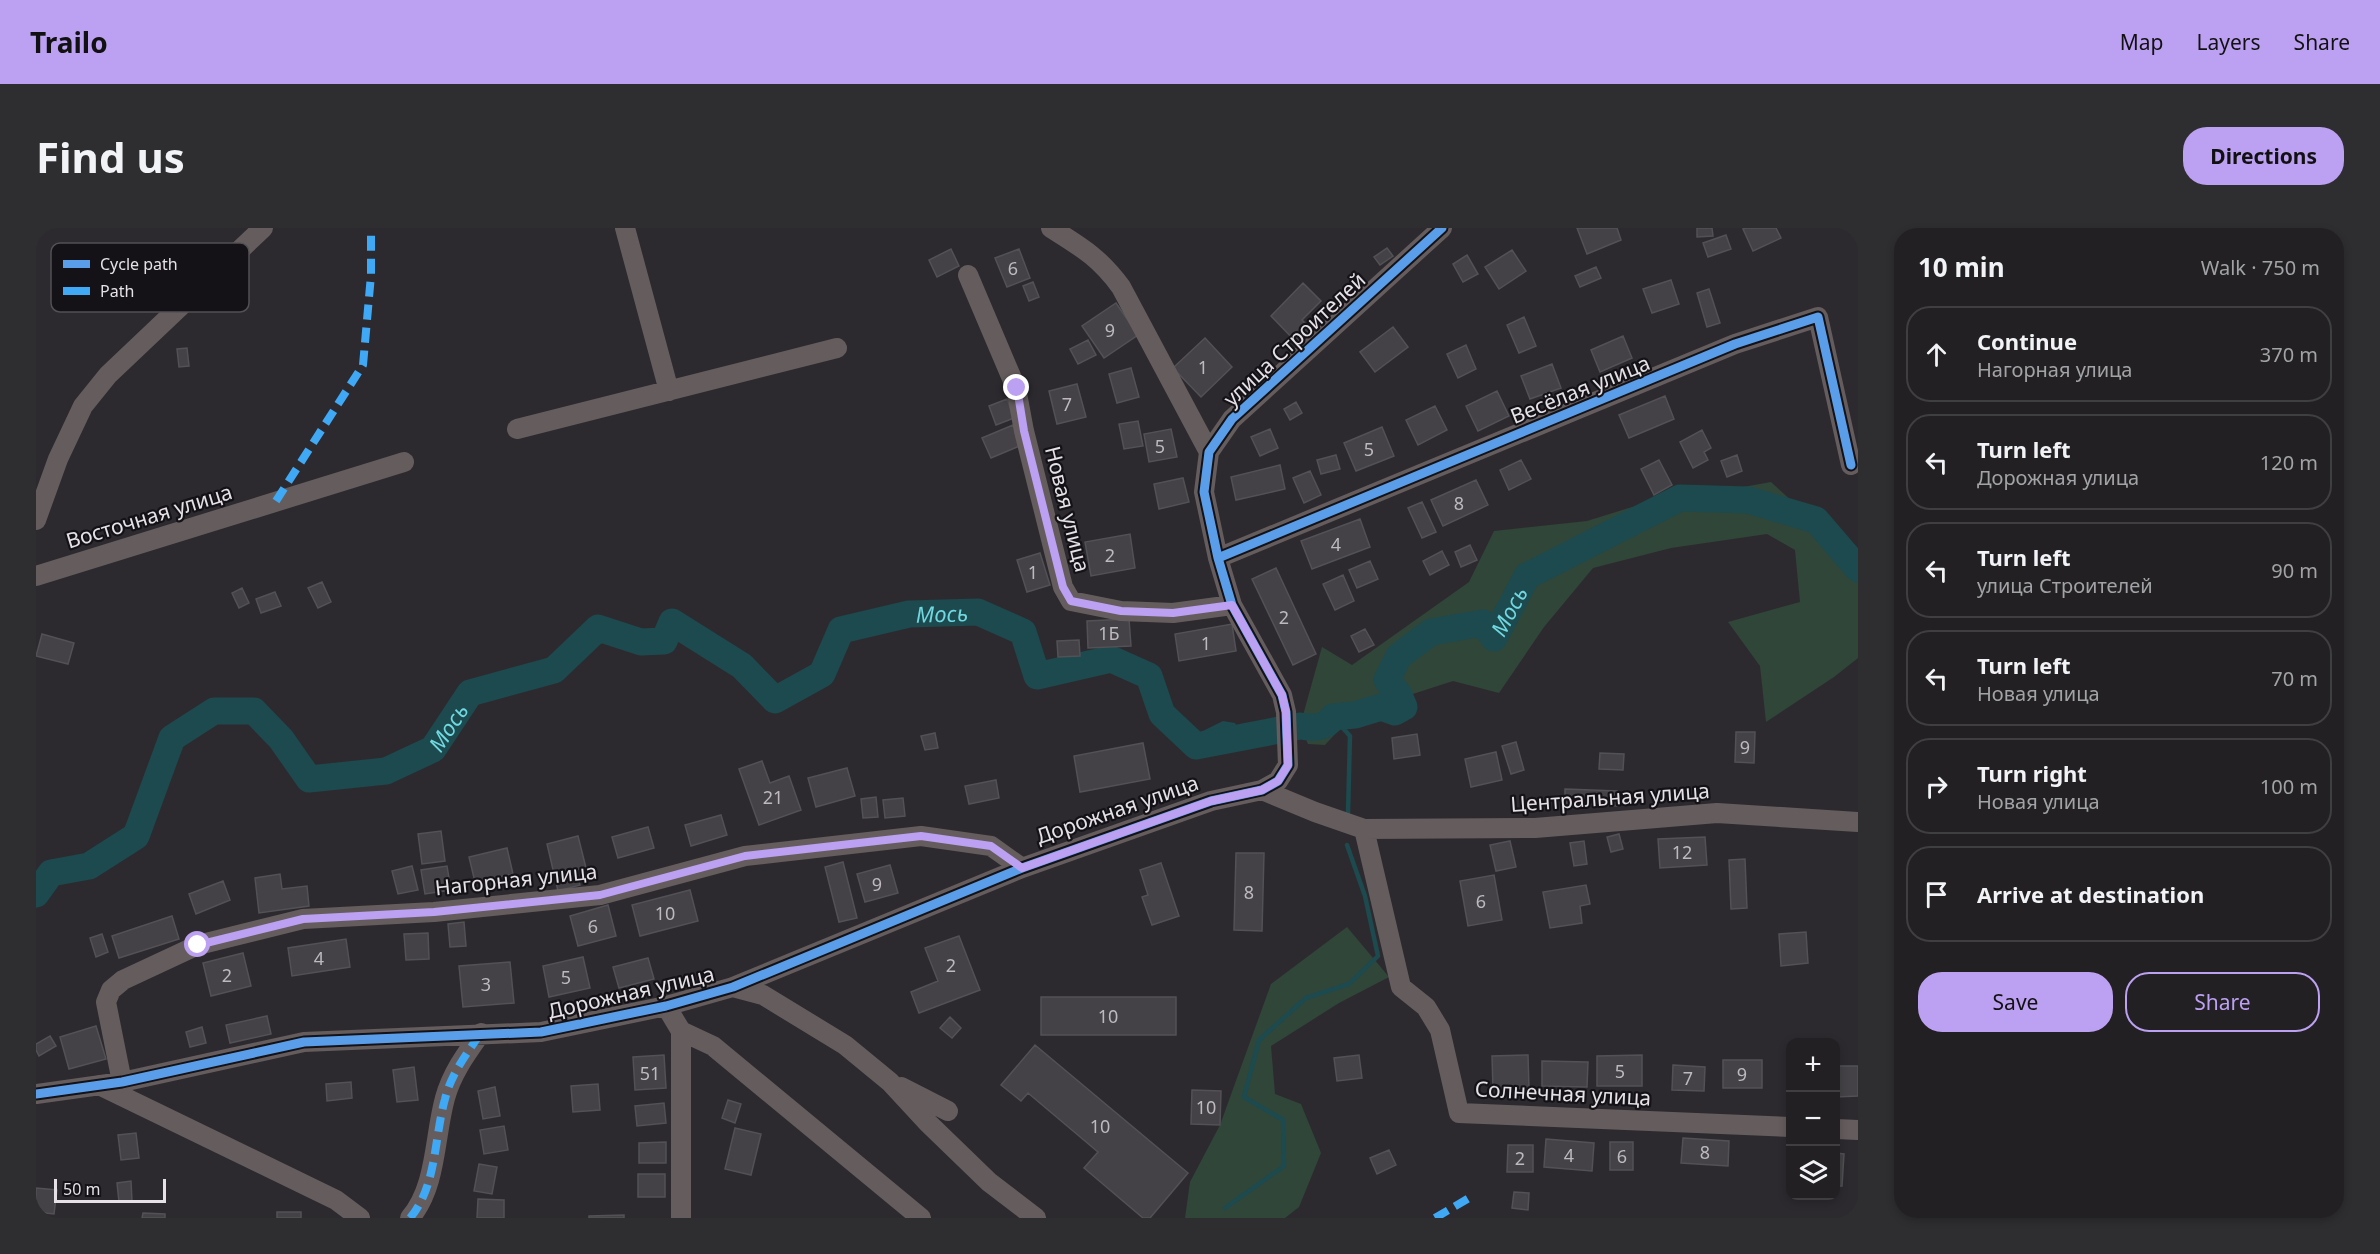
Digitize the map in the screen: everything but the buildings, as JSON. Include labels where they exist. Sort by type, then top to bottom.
[{"type":"street","points":[[247,243],[263,228]]},
{"type":"street","points":[[625,228],[669,391]]},
{"type":"street","points":[[1051,228],[1087,250],[1105,266],[1121,287],[1209,452]]},
{"type":"street","name":"улица Строителей","points":[[1262,790],[1278,781],[1288,765],[1286,712],[1282,695],[1232,605],[1218,558],[1204,492],[1209,452],[1232,419],[1442,228]]},
{"type":"street","name":"Новая улица","points":[[968,275],[1017,388],[1024,431],[1063,587],[1071,601],[1121,611],[1173,613],[1232,605]]},
{"type":"street","points":[[36,520],[58,459],[83,406],[108,375],[174,312]]},
{"type":"street","name":"Весёлая улица","points":[[1218,558],[1735,344],[1818,317],[1851,465]]},
{"type":"street","points":[[517,429],[837,348]]},
{"type":"street","name":"Восточная улица","points":[[36,576],[404,462]]},
{"type":"street","name":"Центральная улица","points":[[1262,790],[1314,812],[1364,829],[1535,828],[1717,813],[1858,822]]},
{"type":"street","name":"Дорожная улица","points":[[36,1094],[122,1082],[304,1042],[541,1032],[666,1006],[733,987],[1022,868],[1211,801],[1262,790]]},
{"type":"street","name":"Солнечная улица","points":[[1364,829],[1401,987],[1426,1007],[1440,1030],[1459,1113],[1786,1127]]},
{"type":"street","name":"Нагорная улица","points":[[122,1082],[106,1002],[111,990],[123,980],[198,945],[303,919],[434,912],[600,895],[745,856],[921,836],[991,846],[1022,868]]},
{"type":"street","points":[[733,987],[763,995],[845,1045],[890,1082],[927,1122],[989,1182],[1036,1218]]},
{"type":"street","points":[[666,1006],[681,1031],[681,1218]]},
{"type":"street","points":[[681,1031],[713,1046],[921,1218]]},
{"type":"street","points":[[410,1218],[426,1191],[452,1076],[481,1033]]},
{"type":"street","points":[[890,1082],[948,1111]]},
{"type":"street","points":[[99,1085],[336,1200],[360,1218]]},
{"type":"street","points":[[1840,1129],[1858,1130]]},
{"type":"green space","points":[[1771,482],[1830,536],[1858,582],[1858,658],[1834,677],[1766,722],[1760,666],[1728,622],[1800,602],[1795,550],[1767,534],[1671,548],[1593,568],[1544,627],[1499,693],[1453,681],[1354,713],[1325,745],[1308,744],[1300,726],[1322,647],[1352,665],[1469,582],[1494,531],[1587,521],[1632,507]]},
{"type":"green space","points":[[1347,927],[1389,977],[1339,1003],[1271,1046],[1275,1094],[1301,1104],[1321,1153],[1299,1207],[1285,1218],[1185,1218],[1190,1182],[1220,1125],[1271,984]]},
{"type":"water","points":[[1223,721],[1235,723],[1238,729],[1234,732],[1232,745],[1214,753],[1199,751],[1202,744],[1195,739],[1195,735]]},
{"type":"waterway","name":"Мось","points":[[36,894],[51,873],[89,866],[136,836],[172,738],[214,711],[254,711],[281,739],[309,779],[386,771],[433,749],[470,693],[554,670],[598,628],[641,642],[664,641],[672,622],[742,666],[775,700],[822,674],[841,630],[909,614],[978,612],[1023,632],[1037,676],[1111,659],[1149,676],[1162,714],[1196,746],[1300,726],[1318,727],[1327,724],[1333,717],[1355,715],[1381,707],[1395,712],[1404,707],[1399,695],[1387,680],[1399,656],[1431,632],[1483,623],[1494,638],[1527,576],[1680,498],[1748,500],[1816,520],[1858,569]]},
{"type":"waterway","points":[[1333,717],[1350,736],[1348,813]]},
{"type":"waterway","points":[[1225,1208],[1284,1166],[1283,1120],[1244,1097],[1259,1040],[1306,998],[1349,984],[1378,956],[1365,896],[1347,845]]},
{"type":"marked path","points":[[276,501],[363,365],[371,275],[371,228]]},
{"type":"marked path","points":[[410,1218],[419,1205],[430,1177],[441,1114],[451,1081],[480,1034]]},
{"type":"marked path","points":[[1435,1218],[1469,1198]]},
{"type":"cycle path","points":[[36,1094],[122,1082],[304,1042],[541,1032],[666,1006],[733,987],[1022,868],[1211,801],[1262,790],[1278,781],[1288,765],[1286,712],[1282,695],[1232,605],[1218,558],[1204,492],[1209,452],[1232,419],[1442,228]]},
{"type":"cycle path","points":[[1218,558],[1735,344],[1818,317],[1851,465]]},
{"type":"route","points":[[198,945],[303,919],[434,912],[600,895],[745,856],[921,836],[991,846],[1022,868],[1211,801],[1262,790],[1278,781],[1288,765],[1286,712],[1282,695],[1232,605],[1173,613],[1121,611],[1071,601],[1063,587],[1024,431],[1017,388]]}]
